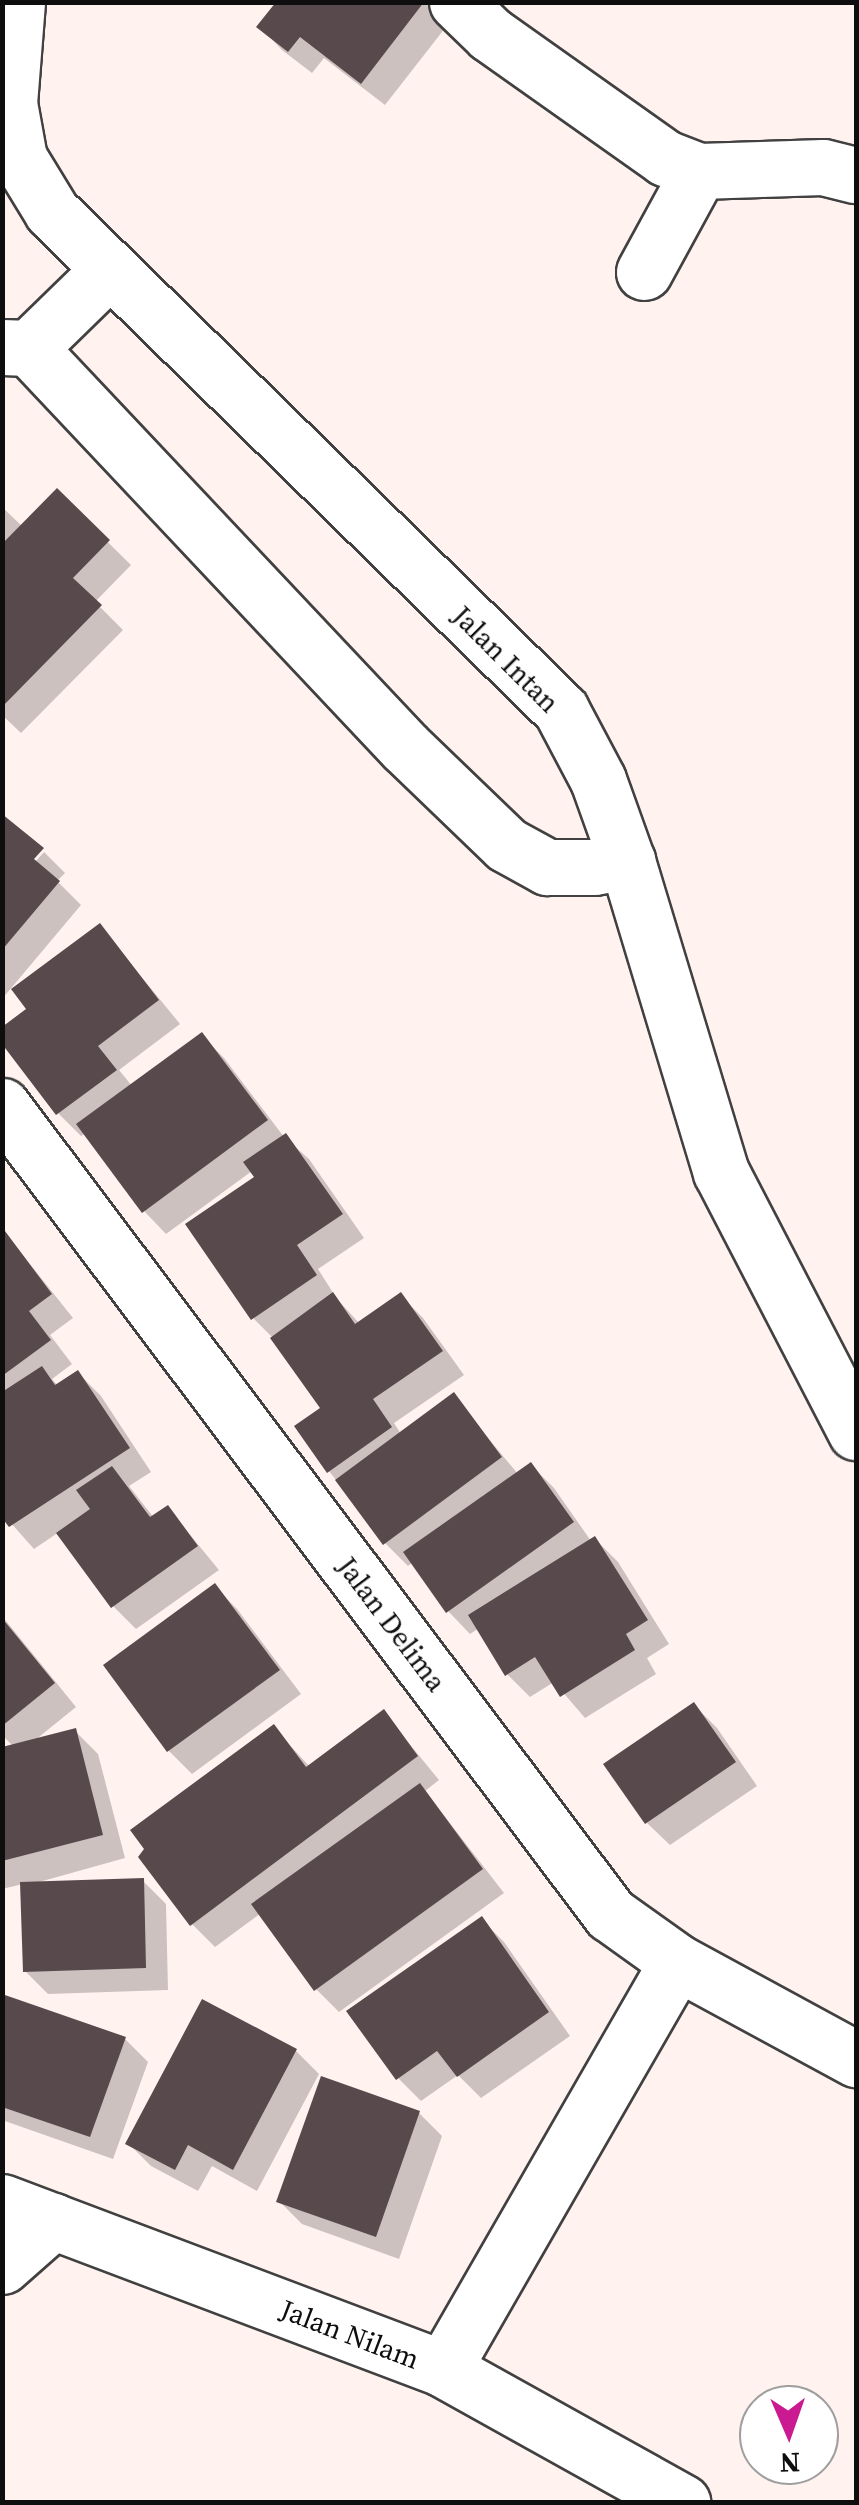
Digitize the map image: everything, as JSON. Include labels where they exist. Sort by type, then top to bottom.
[{"type":"street","name":"Jalan Intan","points":[[17,2],[9,102],[18,158],[52,212],[560,710],[598,780],[627,861],[721,1172],[856,1432]]},
{"type":"street","points":[[457,2],[490,34],[665,158],[698,171],[823,167],[856,174]]},
{"type":"street","points":[[644,272],[698,171]]},
{"type":"street","points":[[109,270],[16,348],[507,845],[547,867],[594,867],[627,861]]},
{"type":"street","name":"Jalan Delima","points":[[2,1106],[610,1914],[678,1962],[856,2059]]},
{"type":"street","points":[[442,2370],[678,1962]]},
{"type":"street","name":"Jalan Nilam","points":[[2,2202],[442,2370],[682,2502]]},
{"type":"street","points":[[2,2266],[53,2221]]},
{"type":"building","points":[[276,2],[424,2],[361,84],[300,37],[288,52],[256,27]]},
{"type":"building","points":[[57,488],[110,540],[73,578],[102,605],[2,707],[2,544]]},
{"type":"building","points":[[2,814],[44,848],[34,859],[60,881],[2,950]]},
{"type":"building","points":[[100,923],[159,1000],[98,1046],[117,1070],[56,1115],[2,1044],[2,1027],[26,1009],[11,989]]},
{"type":"building","points":[[202,1032],[268,1120],[142,1213],[76,1124]]},
{"type":"building","points":[[286,1133],[343,1214],[297,1245],[317,1275],[251,1320],[185,1224],[254,1177],[243,1162]]},
{"type":"building","points":[[2,1227],[52,1294],[29,1311],[51,1340],[2,1376]]},
{"type":"building","points":[[333,1292],[355,1324],[401,1292],[443,1351],[373,1399],[392,1427],[327,1473],[294,1426],[320,1408],[270,1338]]},
{"type":"building","points":[[42,1366],[55,1385],[78,1370],[130,1448],[9,1527],[2,1518],[2,1392]]},
{"type":"building","points":[[454,1392],[502,1457],[383,1545],[335,1480]]},
{"type":"building","points":[[531,1462],[574,1522],[446,1613],[403,1552]]},
{"type":"building","points":[[112,1466],[150,1517],[168,1505],[198,1546],[111,1608],[56,1533],[90,1509],[76,1490]]},
{"type":"building","points":[[595,1536],[648,1620],[626,1634],[635,1650],[560,1697],[535,1657],[505,1676],[468,1615]]},
{"type":"building","points":[[215,1583],[280,1670],[167,1752],[103,1665]]},
{"type":"building","points":[[2,1618],[55,1683],[2,1726]]},
{"type":"building","points":[[694,1702],[736,1762],[645,1824],[603,1764]]},
{"type":"building","points":[[384,1709],[418,1756],[190,1926],[138,1857],[144,1849],[130,1830],[274,1724],[306,1767]]},
{"type":"building","points":[[76,1728],[103,1835],[2,1861],[2,1747]]},
{"type":"building","points":[[420,1783],[483,1869],[314,1991],[251,1904]]},
{"type":"building","points":[[144,1878],[146,1968],[23,1972],[20,1882]]},
{"type":"building","points":[[482,1916],[549,2012],[457,2077],[437,2051],[396,2080],[346,2011]]},
{"type":"building","points":[[2,1994],[126,2037],[90,2137],[2,2107]]},
{"type":"building","points":[[202,1999],[297,2049],[233,2170],[188,2145],[175,2170],[125,2144]]},
{"type":"building","points":[[321,2076],[420,2111],[376,2237],[276,2202]]}]
